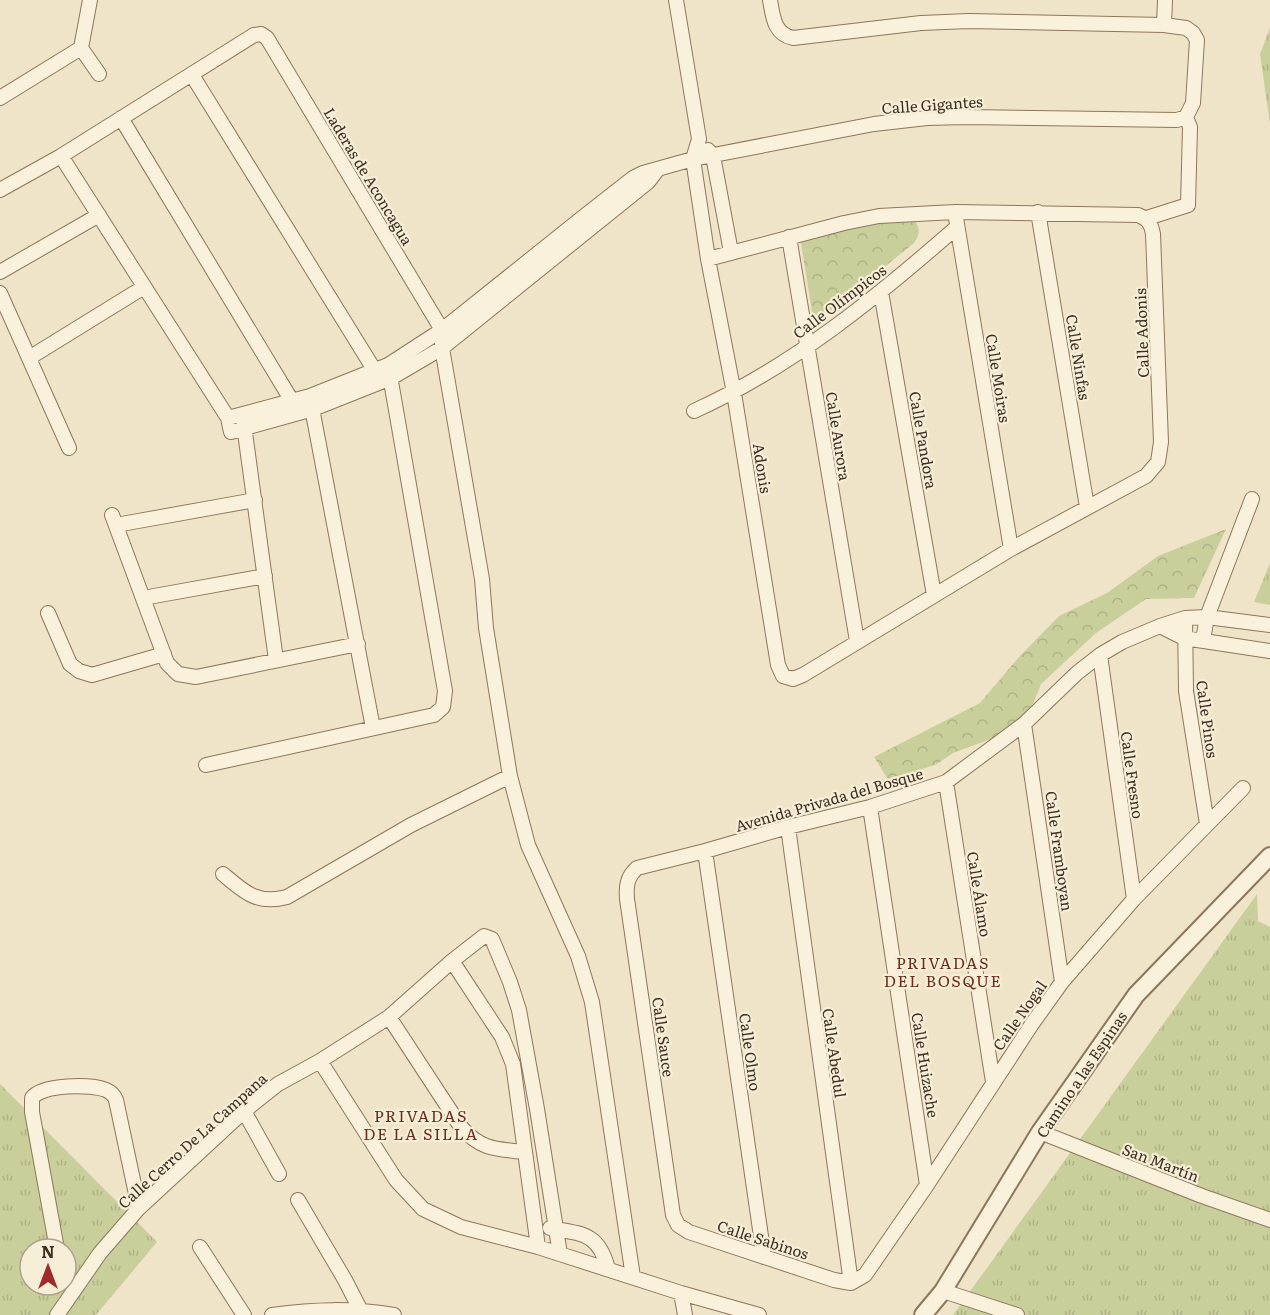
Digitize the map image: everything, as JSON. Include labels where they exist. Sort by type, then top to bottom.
[{"type":"street","points":[[90,0],[81,48],[99,74]]},
{"type":"street","points":[[676,0],[699,139],[693,159]]},
{"type":"street","points":[[708,259],[879,216],[955,212],[1138,215],[1147,218],[1188,206],[1190,127],[1182,118],[1193,103],[1197,40],[1186,28],[1164,25],[959,21],[921,23],[793,38],[784,36],[778,30],[772,16],[770,0]]},
{"type":"street","points":[[1164,25],[1165,0]]},
{"type":"street","name":"Laderas de Aconcagua","points":[[192,75],[254,35],[261,34],[267,38],[442,330]]},
{"type":"street","points":[[0,98],[81,48]]},
{"type":"street","points":[[0,190],[61,156],[192,75],[385,371],[445,691],[443,707],[434,715],[206,765]]},
{"type":"street","points":[[121,118],[292,401]]},
{"type":"street","name":"Calle Gigantes","points":[[385,371],[442,330],[633,178],[658,169],[693,159],[874,124],[927,118],[1182,118]]},
{"type":"street","points":[[699,139],[713,156],[731,252]]},
{"type":"street","points":[[61,156],[144,287],[238,419],[255,500],[276,660]]},
{"type":"street","name":"Adonis","points":[[693,159],[778,665],[780,672],[788,679]]},
{"type":"street","points":[[238,419],[311,403],[442,348],[648,182],[658,169]]},
{"type":"street","name":"Calle Moiras","points":[[955,212],[1011,549]]},
{"type":"street","name":"Calle Ninfas","points":[[1038,213],[1087,507]]},
{"type":"street","points":[[0,272],[99,215]]},
{"type":"street","name":"Calle Adonis","points":[[788,679],[803,675],[1011,549],[1146,476],[1158,462],[1161,442],[1154,245],[1151,224],[1147,218]]},
{"type":"street","name":"Calle Olímpicos","points":[[694,411],[734,393],[808,346],[881,292],[957,227]]},
{"type":"street","name":"Calle Aurora","points":[[789,237],[857,641]]},
{"type":"street","points":[[29,358],[144,287]]},
{"type":"street","name":"Calle Pandora","points":[[881,292],[934,595]]},
{"type":"street","points":[[0,293],[69,448]]},
{"type":"street","points":[[442,330],[442,348],[482,579],[486,628],[510,776],[528,845],[586,979],[633,1277]]},
{"type":"street","points":[[238,419],[292,401],[311,403]]},
{"type":"street","points":[[311,403],[373,728]]},
{"type":"street","points":[[1203,640],[1206,617],[1252,499]]},
{"type":"street","points":[[255,500],[114,520],[167,663],[178,674],[196,677],[358,644]]},
{"type":"street","points":[[143,598],[265,576]]},
{"type":"street","points":[[48,613],[70,664],[92,675],[164,654]]},
{"type":"street","name":"Avenida Privada del Bosque","points":[[637,868],[870,807],[946,782],[1024,724],[1077,673],[1100,655],[1122,642],[1160,626],[1185,618],[1206,617],[1270,625]]},
{"type":"street","name":"Calle Pinos","points":[[1185,618],[1186,691],[1207,824]]},
{"type":"street","points":[[1160,626],[1184,638],[1270,651]]},
{"type":"street","name":"Calle Fresno","points":[[1100,655],[1134,899]]},
{"type":"street","name":"Calle Framboyan","points":[[1024,724],[1062,982]]},
{"type":"street","points":[[223,874],[253,897],[278,899],[287,897],[411,825],[510,776]]},
{"type":"street","name":"Calle Álamo","points":[[946,782],[993,1082]]},
{"type":"street","name":"Calle Nogal","points":[[851,1283],[866,1275],[1062,982],[1134,899],[1243,788]]},
{"type":"street","name":"Calle Huizache","points":[[870,807],[927,1185]]},
{"type":"street","name":"Calle Abedul","points":[[788,827],[851,1283]]},
{"type":"street","name":"Calle Olmo","points":[[705,851],[764,1257]]},
{"type":"street","name":"Camino a las Espinas","points":[[923,1315],[943,1291],[1040,1132],[1136,995],[1270,856]]},
{"type":"street","name":"Calle Sauce","points":[[637,868],[627,883],[627,899],[673,1215]]},
{"type":"street","name":"Calle Cerro De La Campana","points":[[57,1315],[100,1253],[139,1208],[244,1111],[278,1083],[320,1061],[389,1017],[484,936],[492,939],[519,1010],[556,1229]]},
{"type":"street","points":[[452,961],[508,1048],[516,1081],[538,1247]]},
{"type":"street","points":[[389,1017],[460,1127],[470,1138],[487,1147],[525,1152]]},
{"type":"street","points":[[320,1061],[396,1180],[423,1209],[461,1227],[538,1247],[681,1293],[759,1315]]},
{"type":"street","points":[[55,1237],[32,1112],[33,1098],[38,1093],[49,1089],[99,1088],[113,1095],[116,1100],[139,1208]]},
{"type":"street","points":[[244,1111],[279,1174]]},
{"type":"street","name":"San Martín","points":[[1040,1132],[1202,1196],[1270,1220]]},
{"type":"street","points":[[298,1200],[360,1309]]},
{"type":"street","name":"Calle Sabinos","points":[[673,1215],[675,1222],[684,1230],[834,1280],[851,1283]]},
{"type":"street","points":[[535,1226],[581,1235],[597,1242],[604,1253],[608,1269]]},
{"type":"street","points":[[556,1229],[560,1254]]},
{"type":"street","points":[[200,1247],[244,1315]]},
{"type":"street","points":[[943,1291],[1017,1315]]},
{"type":"street","points":[[681,1293],[685,1315]]},
{"type":"street","points":[[66,1297],[67,1302]]},
{"type":"street","points":[[272,1315],[360,1309],[394,1315]]},
{"type":"green space","points":[[1270,28],[1270,124],[1260,54]]},
{"type":"green space","points":[[913,219],[919,231],[914,243],[814,324],[800,237],[875,221]]},
{"type":"green space","points":[[1226,529],[1194,598],[1146,599],[1096,633],[1041,684],[1024,727],[953,753],[937,764],[889,781],[874,757],[980,703],[1018,658],[1059,616],[1107,593],[1158,556]]},
{"type":"green space","points":[[1270,563],[1270,605],[1254,602]]},
{"type":"green space","points":[[1257,894],[1258,921],[1270,927],[1270,1315],[953,1315]]},
{"type":"green space","points":[[0,1084],[157,1242],[96,1315],[0,1315]]},
{"type":"district","name":"PRIVADAS DEL BOSQUE","points":[[943,971]]},
{"type":"district","name":"PRIVADAS DE LA SILLA","points":[[421,1124]]}]
